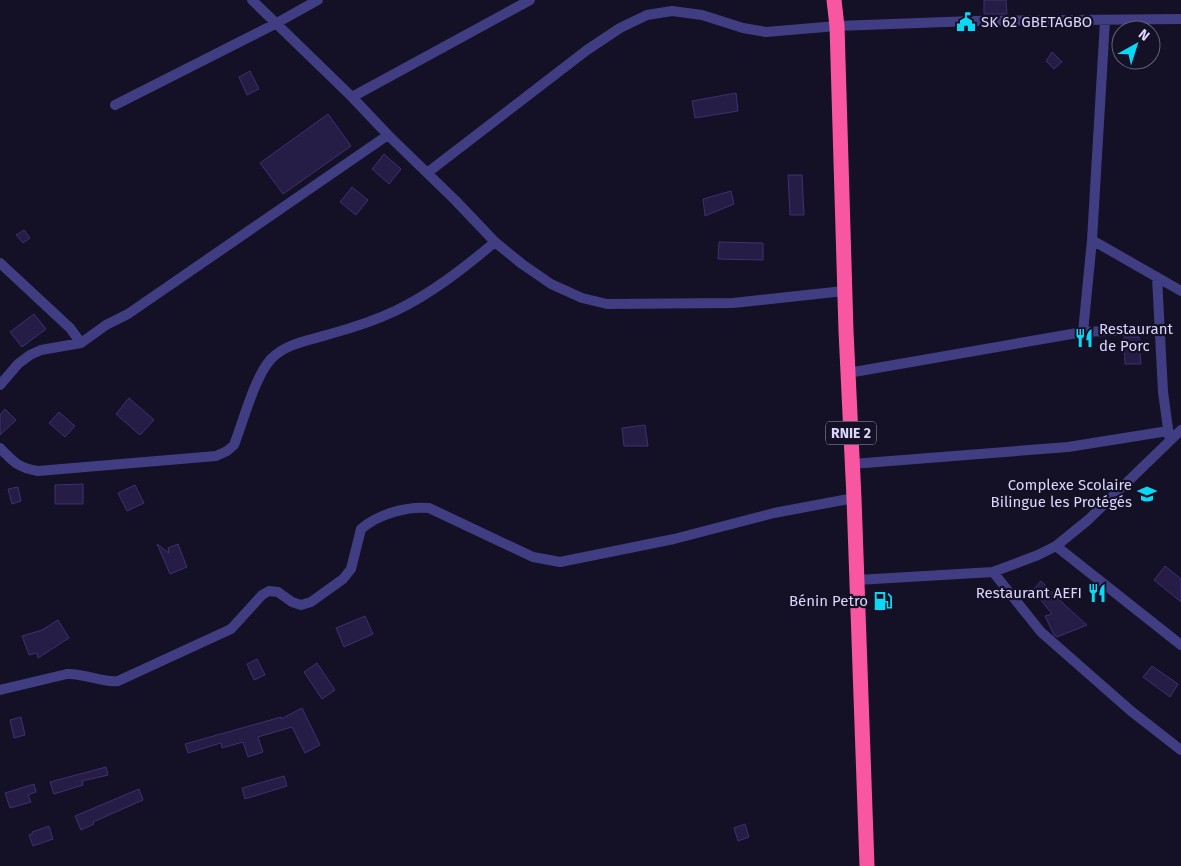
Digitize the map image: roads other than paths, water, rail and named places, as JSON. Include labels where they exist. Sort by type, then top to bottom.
[{"type":"highway","name":"RNIE 2","points":[[834,0],[837,26],[844,291],[854,498],[867,866]]},
{"type":"street","points":[[252,0],[352,97],[495,242],[551,284],[582,298],[607,304],[733,303],[844,291]]},
{"type":"street","points":[[115,105],[275,24],[318,0]]},
{"type":"street","points":[[352,97],[530,0]]},
{"type":"street","points":[[427,173],[587,50],[620,28],[647,15],[672,11],[702,15],[743,28],[766,32],[837,26],[973,20],[1105,21],[1181,19]]},
{"type":"street","points":[[1083,332],[1092,240],[1105,21]]},
{"type":"street","points":[[0,385],[18,364],[30,355],[41,350],[82,343],[106,325],[128,314],[388,135]]},
{"type":"street","points":[[1092,240],[1181,291]]},
{"type":"street","points":[[0,448],[11,460],[24,469],[38,471],[216,456],[234,445],[262,371],[280,351],[300,342],[361,325],[396,310],[464,268],[495,242]]},
{"type":"street","points":[[0,264],[70,328],[82,343]]},
{"type":"street","points":[[1157,278],[1163,392],[1169,437]]},
{"type":"street","points":[[848,373],[1083,332],[1159,329]]},
{"type":"street","points":[[857,580],[993,572],[1038,555],[1056,546],[1088,520],[1169,437],[1181,430]]},
{"type":"street","points":[[852,464],[1169,437]]},
{"type":"street","points":[[0,690],[67,674],[75,674],[107,682],[118,681],[231,630],[262,595],[269,591],[278,592],[292,602],[301,605],[311,602],[342,579],[350,570],[362,529],[380,517],[415,506],[429,508],[533,556],[560,562],[674,540],[774,513],[854,498]]},
{"type":"street","points":[[1056,546],[1181,645]]},
{"type":"street","points":[[993,572],[1041,632],[1130,711],[1181,750]]},
{"type":"place","name":"SK 62 GBETAGBO","points":[[966,22]]},
{"type":"place","name":"Restaurant de Porc","points":[[1084,338]]},
{"type":"place","name":"Complexe Scolaire Bilingue les Protégés","points":[[1147,494]]},
{"type":"place","name":"Restaurant AEFI","points":[[1097,593]]},
{"type":"place","name":"Bénin Petro","points":[[883,601]]}]
